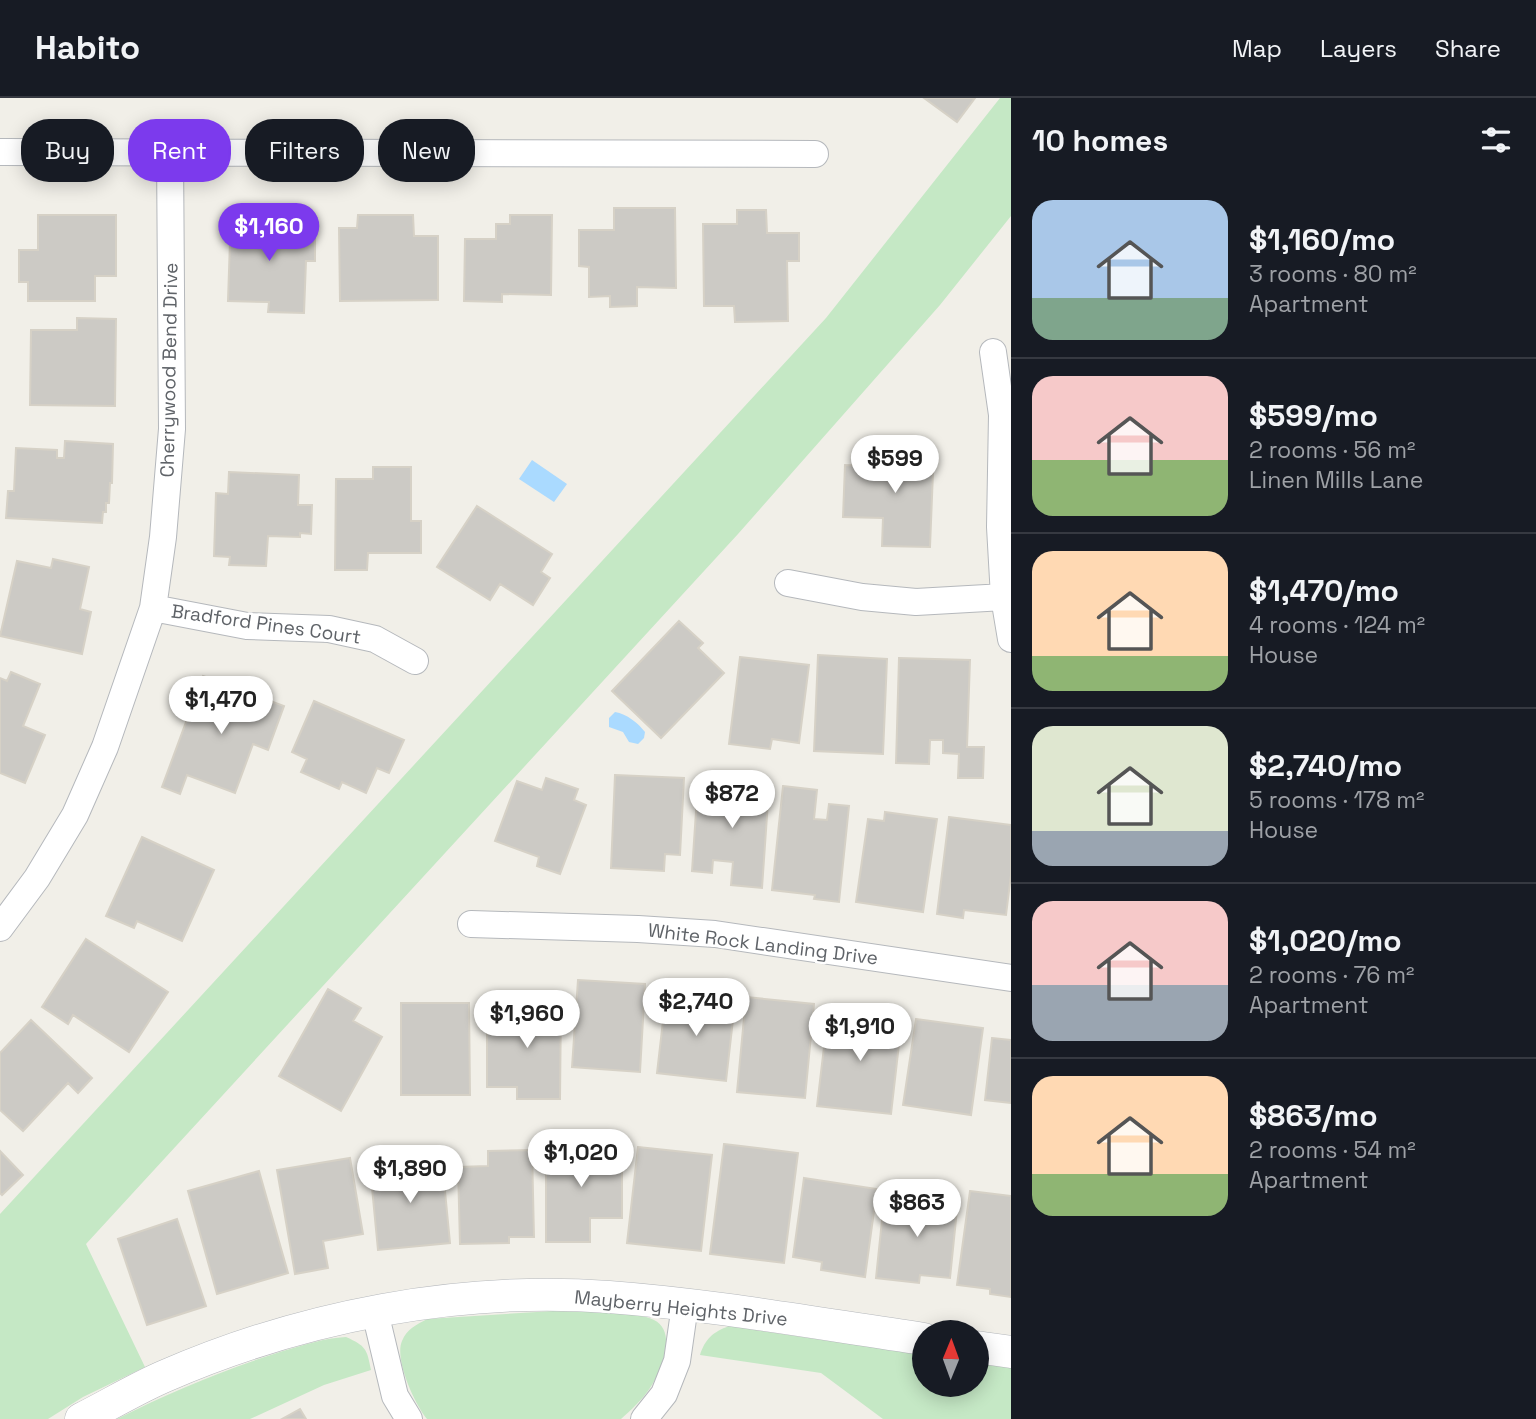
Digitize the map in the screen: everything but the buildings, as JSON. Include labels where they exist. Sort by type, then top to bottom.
[{"type":"street","points":[[0,152],[128,152]]},
{"type":"street","points":[[231,152],[815,154]]},
{"type":"street","name":"Cherrywood Bend Drive","points":[[0,928],[37,878],[75,815],[105,747],[153,608],[163,537],[172,429],[170,182]]},
{"type":"street","points":[[993,352],[1002,415],[1000,514],[1004,597],[1011,639]]},
{"type":"street","points":[[788,583],[862,597],[915,602],[1004,597]]},
{"type":"street","name":"Bradford Pines Court","points":[[153,608],[247,625],[329,629],[375,639],[415,661]]},
{"type":"street","name":"White Rock Landing Drive","points":[[471,924],[715,934],[1011,978]]},
{"type":"street","name":"Mayberry Heights Drive","points":[[81,1419],[165,1376],[234,1350],[305,1328],[375,1312],[461,1300],[537,1295],[608,1297],[685,1305],[912,1337]]},
{"type":"street","points":[[644,1419],[664,1394],[677,1362],[685,1305]]},
{"type":"street","points":[[375,1312],[395,1396],[409,1419]]},
{"type":"street","points":[[989,1349],[1011,1352]]},
{"type":"green space","points":[[1000,98],[1011,98],[1011,216],[940,305],[738,534],[86,1244],[145,1367],[83,1397],[48,1419],[0,1419],[0,1214],[826,318]]},
{"type":"green space","points":[[553,1311],[635,1315],[654,1320],[661,1326],[666,1343],[659,1372],[644,1396],[621,1419],[427,1419],[403,1370],[400,1349],[409,1330],[427,1319]]},
{"type":"green space","points":[[729,1326],[912,1353],[912,1397],[989,1397],[989,1365],[1011,1368],[1011,1419],[883,1419],[821,1373],[700,1355],[710,1337]]},
{"type":"green space","points":[[346,1337],[364,1349],[371,1370],[324,1385],[250,1419],[117,1419],[240,1365],[306,1344]]},
{"type":"water","points":[[532,460],[567,484],[554,502],[519,479]]},
{"type":"water","points":[[615,712],[632,719],[645,732],[644,738],[638,744],[629,742],[623,732],[609,727],[609,718]]}]
